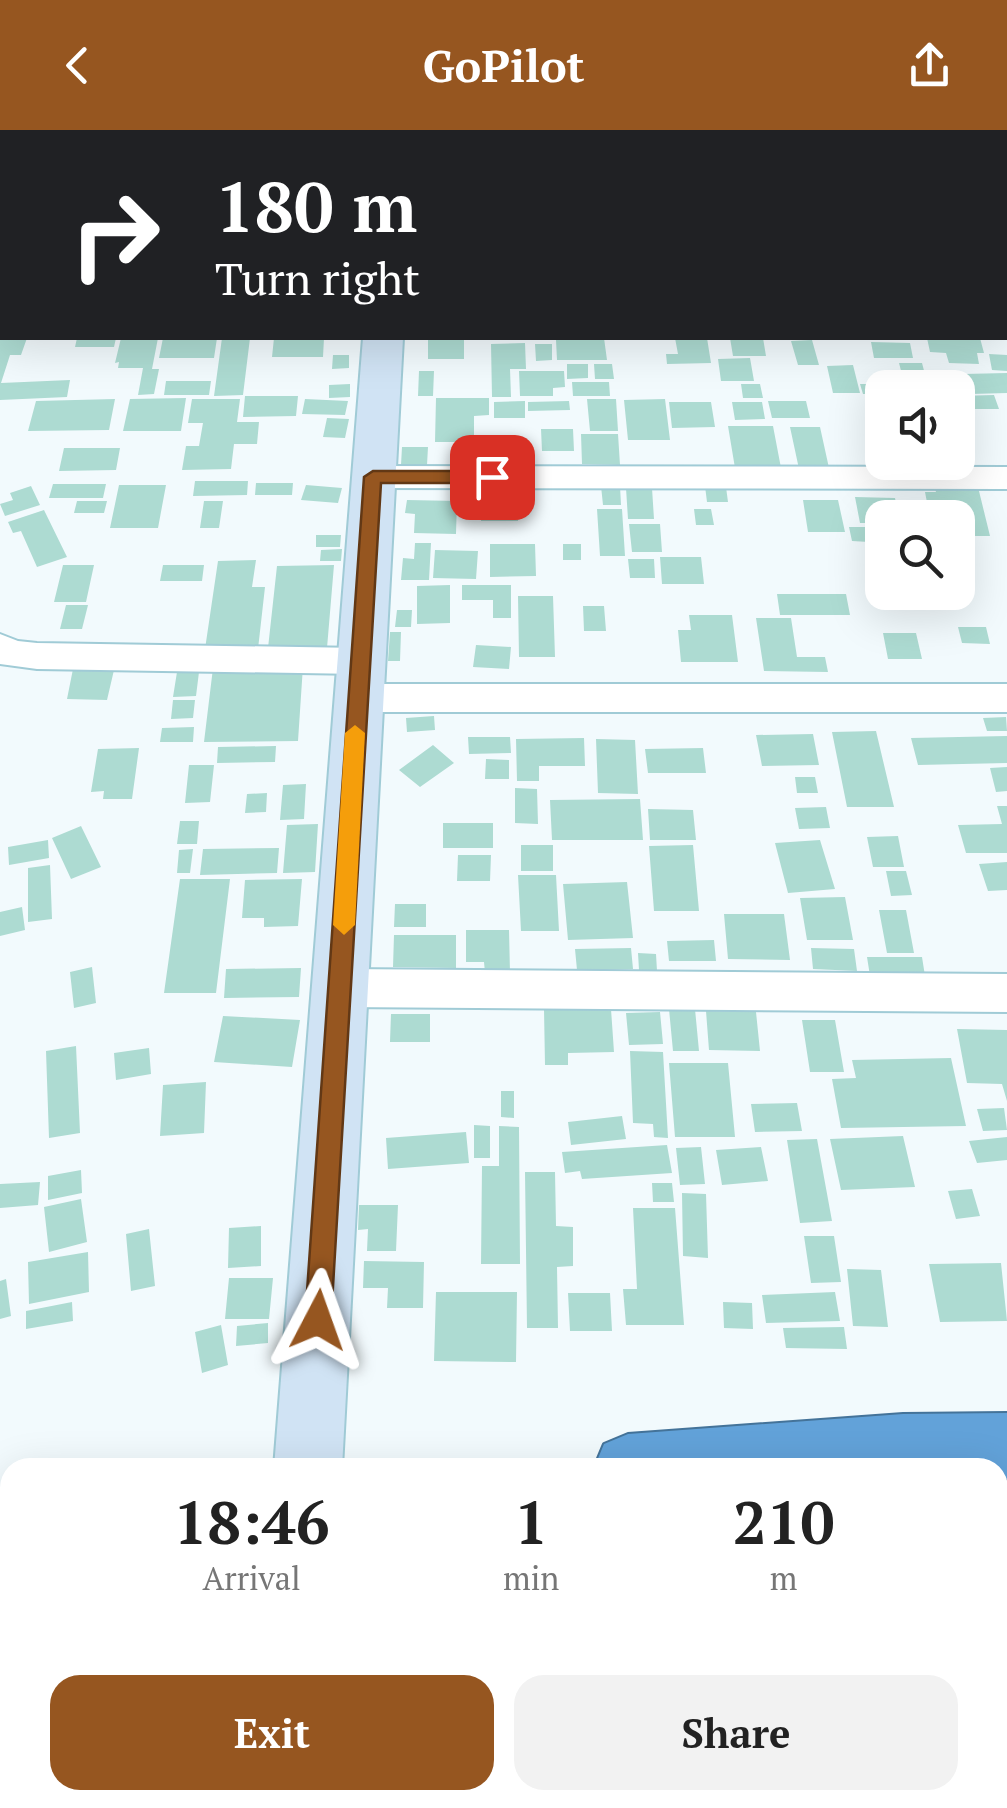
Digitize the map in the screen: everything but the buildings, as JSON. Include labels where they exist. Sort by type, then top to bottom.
[{"type":"highway","points":[[766,1458],[903,1448],[1007,1446]]},
{"type":"street","points":[[309,1458],[382,340]]},
{"type":"street","points":[[373,477],[1007,478]]},
{"type":"street","points":[[0,647],[10,654],[359,679],[1007,698]]},
{"type":"street","points":[[340,988],[1007,993]]},
{"type":"slow traffic","points":[[344,925],[355,733]]},
{"type":"route","points":[[318,1320],[373,477],[492,477]]}]
